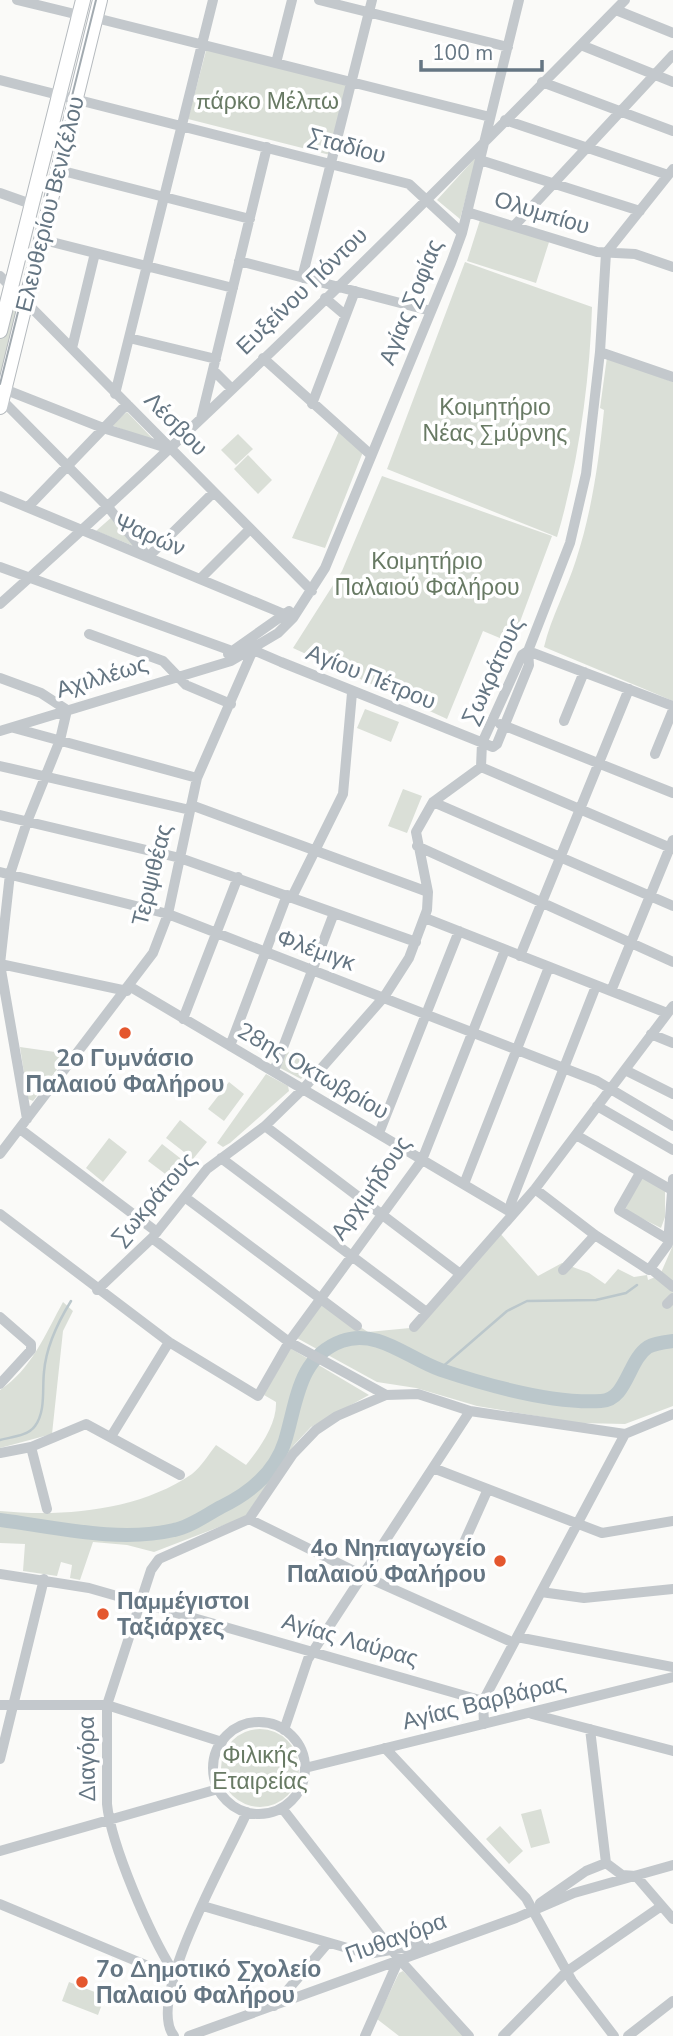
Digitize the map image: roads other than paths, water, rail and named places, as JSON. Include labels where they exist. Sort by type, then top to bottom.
[{"type":"main road","name":"Ελευθερίου Βενιζέλου","points":[[2,399],[100,0]]},
{"type":"main road","name":"Ελευθερίου Βενιζέλου","points":[[0,331],[6,281],[31,204],[81,7]]},
{"type":"street","points":[[17,0],[81,7]]},
{"type":"street","points":[[115,394],[213,0]]},
{"type":"street","points":[[276,63],[292,0]]},
{"type":"street","points":[[319,0],[508,47]]},
{"type":"street","points":[[302,278],[372,0]]},
{"type":"street","name":"Αγίας Σοφίας","points":[[251,646],[284,614],[300,604],[312,591],[325,568],[462,233],[519,0]]},
{"type":"street","name":"Ευξείνου Πόντου","points":[[0,604],[170,449],[429,201],[485,138],[625,0]]},
{"type":"street","points":[[616,10],[673,33]]},
{"type":"street","points":[[96,18],[352,82],[492,111],[513,112]]},
{"type":"street","points":[[580,45],[673,82]]},
{"type":"street","points":[[514,226],[551,183],[673,55]]},
{"type":"street","name":"Σταδίου","points":[[0,80],[409,184],[462,233]]},
{"type":"street","points":[[542,82],[673,131]]},
{"type":"street","points":[[505,120],[671,172],[606,253]]},
{"type":"street","points":[[201,419],[267,147]]},
{"type":"street","points":[[480,160],[640,211]]},
{"type":"street","points":[[59,170],[250,219]]},
{"type":"street","points":[[0,193],[31,204]]},
{"type":"street","name":"Ολυμπίου","points":[[467,212],[606,253],[635,254],[673,267]]},
{"type":"street","points":[[40,239],[233,288]]},
{"type":"street","points":[[72,348],[95,253]]},
{"type":"street","name":"Σωκράτους","points":[[97,1290],[155,1235],[207,1169],[265,1126],[304,1088],[383,997],[416,942],[425,918],[428,892],[416,832],[433,802],[481,767],[482,743],[522,654],[528,650],[570,543],[586,474],[600,352],[606,253]]},
{"type":"street","points":[[239,261],[430,311]]},
{"type":"street","name":"Λέσβου","points":[[6,281],[312,591]]},
{"type":"street","points":[[312,404],[355,291]]},
{"type":"street","points":[[325,298],[345,315]]},
{"type":"street","points":[[129,338],[216,359]]},
{"type":"street","points":[[600,352],[673,377]]},
{"type":"street","points":[[263,358],[371,455]]},
{"type":"street","points":[[213,370],[232,389]]},
{"type":"street","points":[[2,399],[170,449]]},
{"type":"street","points":[[2,399],[108,507],[148,557],[214,492]]},
{"type":"street","points":[[28,508],[127,404]]},
{"type":"street","name":"Ψαρών","points":[[0,496],[284,614]]},
{"type":"street","points":[[200,579],[250,529]]},
{"type":"street","points":[[0,566],[232,652]]},
{"type":"street","name":"Αγίας Σοφίας","points":[[251,646],[278,633],[293,618],[300,604]]},
{"type":"street","points":[[278,633],[275,646],[281,662]]},
{"type":"street","points":[[89,634],[163,661],[186,685],[231,704]]},
{"type":"street","name":"Αχιλλέως","points":[[216,664],[232,652],[251,646]]},
{"type":"street","name":"Αχιλλέως","points":[[6,729],[231,661],[251,646]]},
{"type":"street","name":"Αγίου Πέτρου","points":[[251,646],[281,662],[352,692],[482,743]]},
{"type":"street","name":"Τερψιθέας","points":[[0,1154],[153,953],[168,914],[197,778],[231,704],[251,646]]},
{"type":"street","points":[[482,743],[493,747],[497,744],[529,665],[528,650],[673,708],[654,754]]},
{"type":"street","points":[[564,722],[584,672]]},
{"type":"street","points":[[0,678],[41,693],[67,710],[60,740],[5,873],[0,964],[27,1118]]},
{"type":"street","points":[[520,956],[629,689]]},
{"type":"street","points":[[230,1046],[290,896],[342,794],[352,692]]},
{"type":"street","points":[[493,722],[673,793]]},
{"type":"street","points":[[6,729],[60,740],[197,778]]},
{"type":"street","points":[[0,766],[43,778],[190,807],[428,892]]},
{"type":"street","points":[[481,767],[579,811],[672,846],[611,991]]},
{"type":"street","points":[[433,802],[673,906]]},
{"type":"street","points":[[0,815],[180,858],[416,942]]},
{"type":"street","points":[[417,846],[673,962]]},
{"type":"street","name":"Φλέμιγκ","points":[[5,873],[168,914],[265,954],[564,1068],[611,1088],[673,1126]]},
{"type":"street","points":[[183,1019],[238,877]]},
{"type":"street","points":[[274,1071],[334,913]]},
{"type":"street","points":[[414,1327],[425,1311],[538,1185],[671,1008],[596,986],[425,918]]},
{"type":"street","points":[[379,1133],[458,931]]},
{"type":"street","name":"Αρχιμήδους","points":[[169,1342],[258,1395],[289,1342],[422,1160],[505,950]]},
{"type":"street","name":"28ης Οκτωβρίου","points":[[0,964],[128,988],[304,1088],[512,1213]]},
{"type":"street","points":[[464,1184],[549,967]]},
{"type":"street","points":[[512,1213],[511,1203],[596,986]]},
{"type":"street","points":[[651,1034],[673,1043]]},
{"type":"street","points":[[625,1070],[673,1094]]},
{"type":"street","points":[[597,1106],[673,1150]]},
{"type":"street","points":[[265,1126],[459,1273]]},
{"type":"street","points":[[20,1129],[289,1342],[386,1395]]},
{"type":"street","points":[[576,1135],[640,1173],[672,1184],[670,1244],[650,1269]]},
{"type":"street","points":[[220,1158],[425,1311]]},
{"type":"street","points":[[524,1169],[538,1185],[595,1235],[650,1269],[673,1287]]},
{"type":"street","points":[[640,1173],[619,1209],[625,1216],[670,1244]]},
{"type":"street","points":[[186,1198],[357,1326]]},
{"type":"street","points":[[0,1214],[169,1342],[112,1435]]},
{"type":"street","points":[[563,1270],[595,1235]]},
{"type":"street","points":[[0,1317],[29,1339],[31,1350],[0,1384]]},
{"type":"street","points":[[673,1414],[625,1434],[470,1411],[418,1394],[386,1395],[337,1416],[316,1430],[282,1468],[249,1519],[365,1576],[515,1640],[673,1667]]},
{"type":"street","points":[[284,1730],[313,1651],[365,1576],[470,1411]]},
{"type":"street","points":[[0,1452],[31,1447],[86,1424],[112,1435],[180,1475]]},
{"type":"street","points":[[484,1724],[483,1701],[625,1434]]},
{"type":"street","points":[[31,1447],[47,1509]]},
{"type":"street","points":[[433,1468],[610,1533],[673,1521]]},
{"type":"street","points":[[462,1547],[488,1489]]},
{"type":"street","name":"Διαγόρα","points":[[172,1973],[134,1888],[109,1818],[107,1705],[151,1570],[159,1559],[249,1519]]},
{"type":"street","name":"Αγίας Λαύρας","points":[[0,1574],[44,1579],[142,1602],[483,1701]]},
{"type":"street","points":[[0,1759],[44,1579]]},
{"type":"street","points":[[541,1592],[584,1598],[673,1589]]},
{"type":"street","name":"Αγίας Βαρβάρας","points":[[305,1768],[673,1677]]},
{"type":"street","points":[[0,1705],[107,1705],[222,1742]]},
{"type":"street","points":[[530,1713],[673,1751]]},
{"type":"street","points":[[253,1723],[272,1724],[284,1730],[299,1746],[305,1768],[297,1794],[282,1808],[267,1813],[247,1812],[225,1799],[218,1788],[214,1764],[222,1742],[233,1731],[253,1723]]},
{"type":"street","points":[[590,1730],[606,1863],[622,1875],[636,1876],[673,1919]]},
{"type":"street","points":[[385,1748],[509,1879],[532,1909],[534,1919],[566,1972],[614,2036]]},
{"type":"street","points":[[0,1851],[218,1788]]},
{"type":"street","points":[[282,1808],[395,1954],[469,2036]]},
{"type":"street","points":[[174,2036],[166,2023],[172,1973],[247,1812]]},
{"type":"street","name":"Πυθαγόρα","points":[[189,2036],[273,2006],[395,1954],[455,1939],[516,1918],[556,1890],[606,1863]]},
{"type":"street","name":"Πυθαγόρα","points":[[532,1909],[673,1866]]},
{"type":"street","points":[[0,1904],[172,1973]]},
{"type":"street","points":[[203,1906],[327,1944],[368,1954],[395,1954]]},
{"type":"street","points":[[503,2036],[566,1972],[660,1907]]},
{"type":"street","name":"Πυθαγόρα","points":[[368,1954],[379,1933]]},
{"type":"street","name":"Πυθαγόρα","points":[[273,2006],[327,1944]]},
{"type":"street","points":[[365,2036],[395,1954]]},
{"type":"street","points":[[628,2036],[673,2001]]},
{"type":"waterway","points":[[440,1369],[507,1311],[527,1301],[596,1300],[626,1293],[637,1285]]},
{"type":"waterway","points":[[0,1440],[19,1436],[35,1426],[42,1407],[47,1353],[57,1326],[71,1301]]},
{"type":"waterway","points":[[0,1520],[131,1535],[153,1534],[192,1524],[242,1495],[268,1472],[281,1452],[297,1396],[308,1369],[327,1348],[342,1341],[368,1338],[393,1346],[441,1370],[478,1382],[562,1400],[582,1401],[610,1399],[622,1387],[641,1353],[648,1347],[673,1341]]},
{"type":"tram line","points":[[0,384],[96,0]]},
{"type":"place","name":"2ο Γυμνάσιο Παλαιού Φαλήρου","points":[[125,1033]]},
{"type":"place","name":"4ο Νηπιαγωγείο Παλαιού Φαλήρου","points":[[500,1561]]},
{"type":"place","name":"Παμμέγιστοι Ταξιάρχες","points":[[103,1614]]},
{"type":"place","name":"7ο Δημοτικό Σχολείο Παλαιού Φαλήρου","points":[[82,1982]]},
{"type":"park label","name":"πάρκο Μέλπω","points":[[268,101]]},
{"type":"park label","name":"Κοιμητήριο Νέας Σμύρνης","points":[[495,420]]},
{"type":"park label","name":"Κοιμητήριο Παλαιού Φαλήρου","points":[[427,574]]},
{"type":"park label","name":"Φιλικής Εταιρείας","points":[[260,1768]]}]
